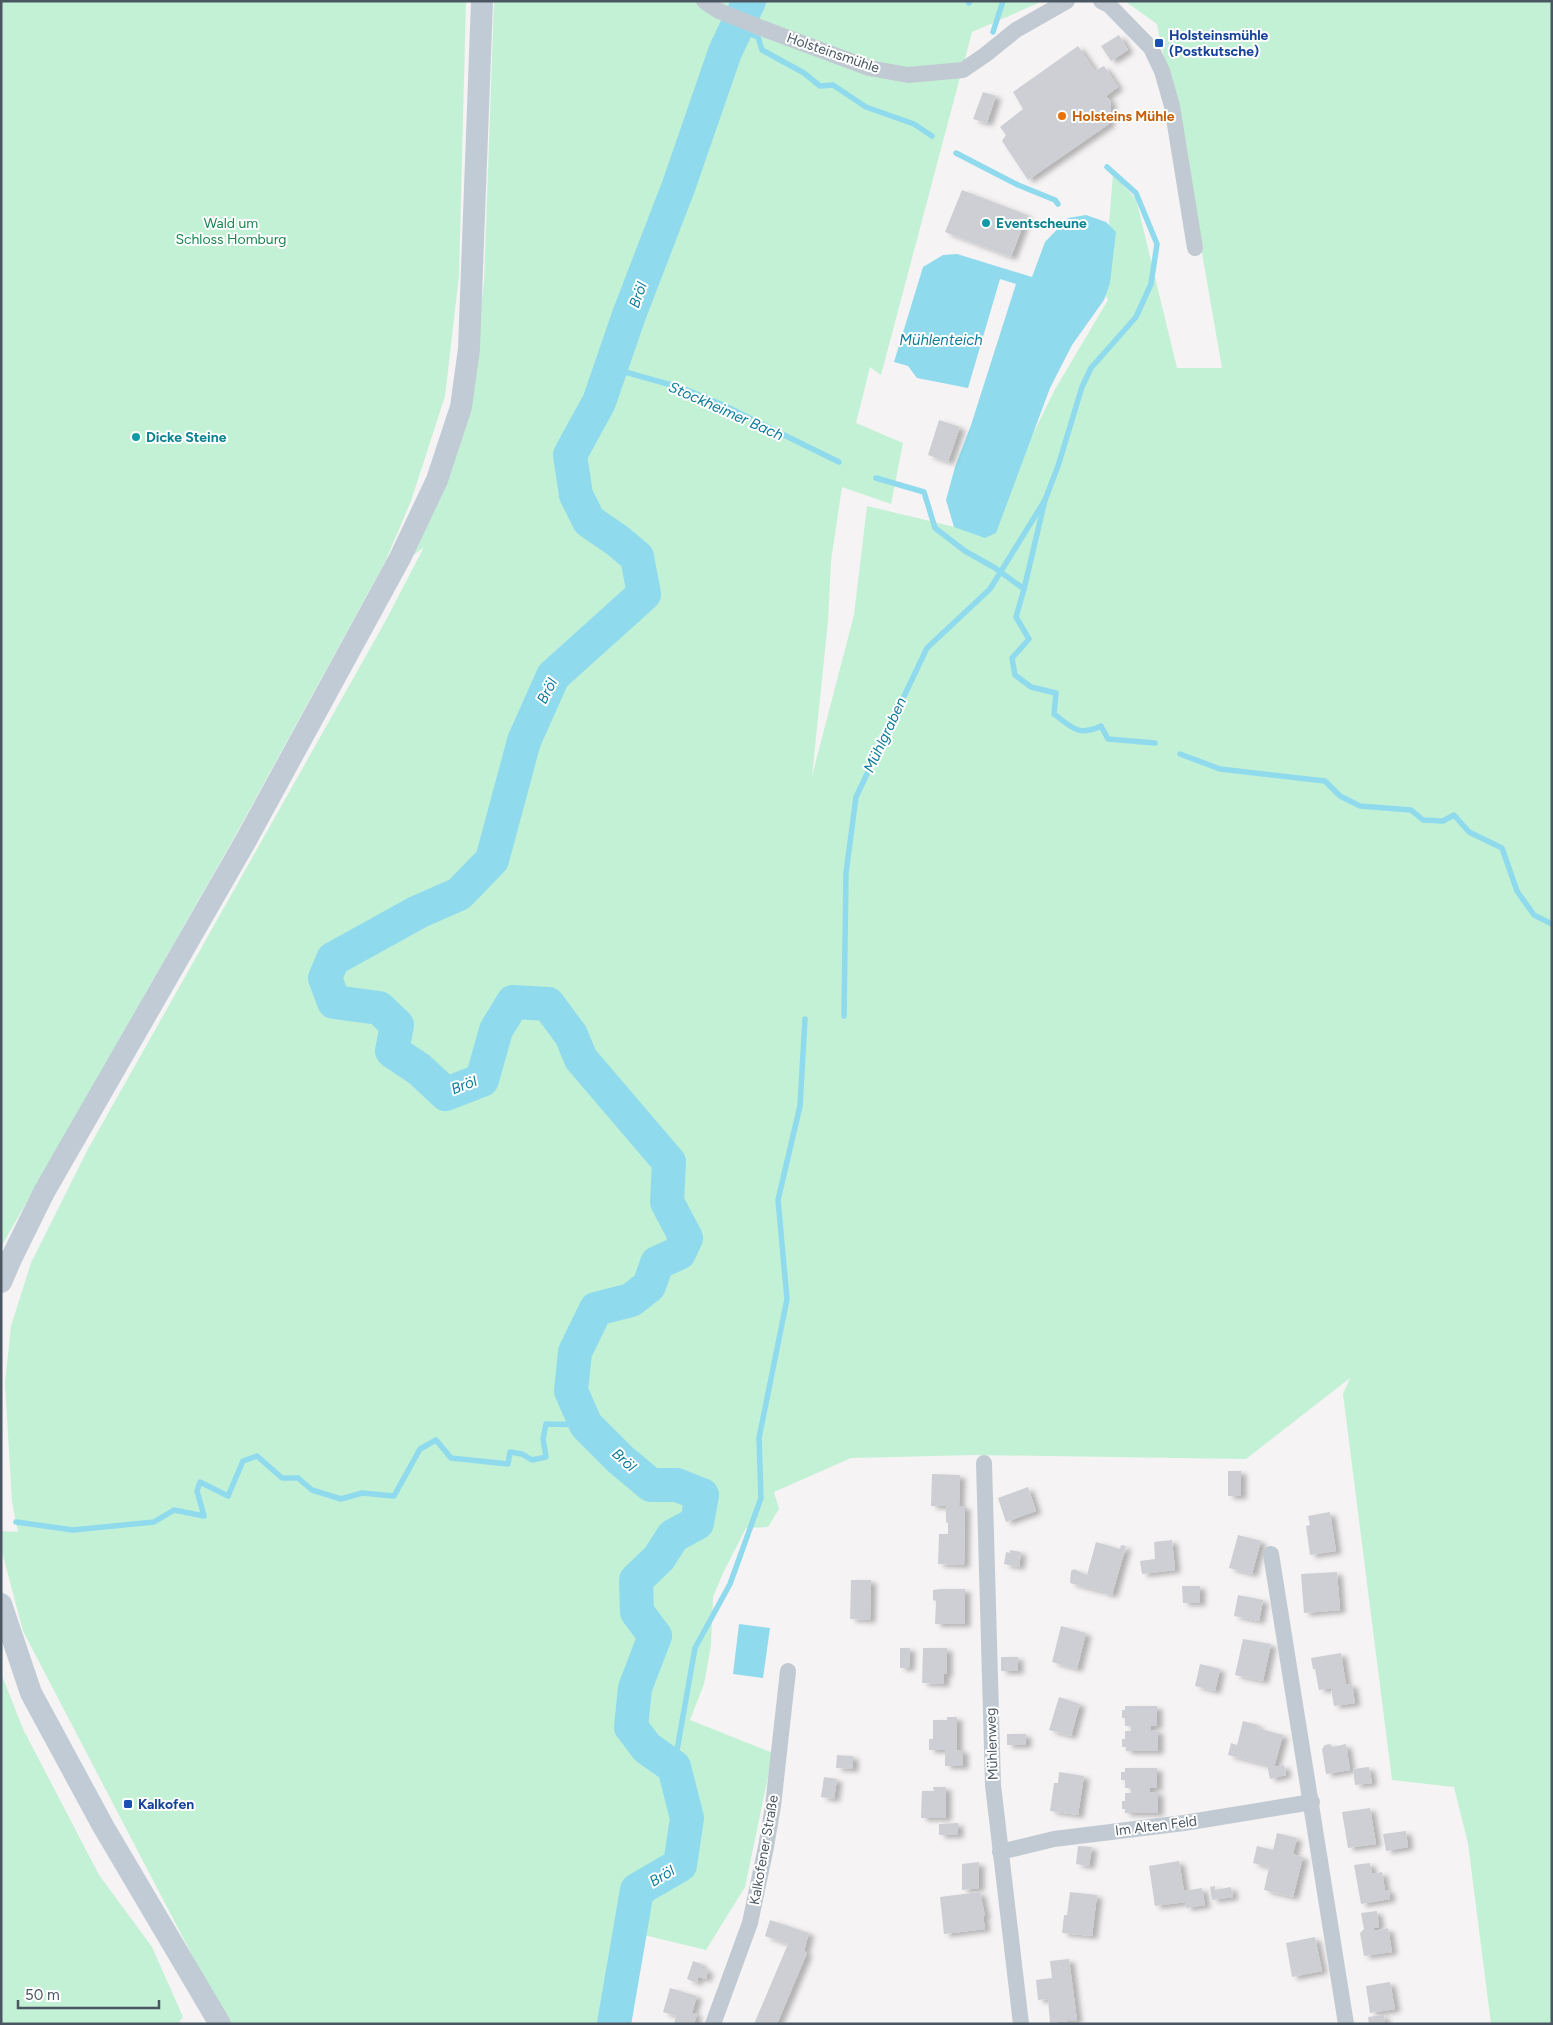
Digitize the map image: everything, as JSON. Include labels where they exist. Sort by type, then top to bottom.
[{"type":"main road","points":[[1,1282],[44,1192],[250,833],[400,558],[437,480],[461,407],[469,349],[482,1]]},
{"type":"main road","points":[[1,1604],[31,1693],[108,1834],[218,2023]]},
{"type":"street","name":"Holsteinsmühle","points":[[704,1],[720,11],[759,27],[870,68],[908,76],[964,70],[1016,30],[1067,1]]},
{"type":"street","points":[[1101,1],[1109,5],[1151,48],[1162,71],[1172,106],[1195,248]]},
{"type":"street","name":"Mühlenweg","points":[[984,1463],[993,1785],[1020,2024]]},
{"type":"street","points":[[1271,1554],[1346,2024]]},
{"type":"street","name":"Kalkofener Straße","points":[[713,2024],[750,1923],[773,1806],[788,1671]]},
{"type":"street","name":"Im Alten Feld","points":[[1000,1852],[1054,1839],[1184,1823],[1312,1802]]},
{"type":"green space","name":"Wald um Schloss Homburg","points":[[1,1],[466,1],[459,276],[445,396],[411,501],[385,562],[235,836],[1,1247]]},
{"type":"green space","points":[[494,1],[1043,1],[972,32],[881,375],[870,367],[856,423],[903,443],[891,504],[842,487],[831,561],[828,621],[812,776],[854,615],[867,506],[984,534],[1054,391],[1108,300],[1100,285],[1106,262],[1113,174],[1136,199],[1177,368],[1222,368],[1189,178],[1157,24],[1125,1],[1552,1],[1552,2024],[1491,2024],[1468,1843],[1454,1787],[1392,1780],[1343,1394],[1350,1378],[1246,1459],[974,1455],[851,1458],[774,1492],[779,1509],[768,1527],[746,1528],[713,1597],[711,1645],[704,1684],[690,1720],[773,1753],[745,1887],[706,1950],[644,1935],[626,1994],[624,2024],[228,2024],[23,1631],[1,1548],[1,1531],[18,1532],[12,1502],[5,1383],[11,1326],[31,1263],[88,1149],[385,622],[424,547],[411,557],[469,404],[484,282]]},
{"type":"green space","points":[[1,1673],[23,1729],[99,1875],[152,1947],[183,2017],[178,2024],[1,2024]]},
{"type":"water","name":"Mühlenteich","points":[[1086,215],[1106,222],[1116,232],[1110,283],[1104,300],[1072,345],[1050,388],[996,533],[985,538],[954,527],[946,500],[955,467],[971,425],[1016,284],[1000,279],[968,388],[917,378],[908,366],[894,362],[923,267],[943,255],[957,254],[1032,277],[1045,242],[1068,218]]},
{"type":"water","points":[[739,1624],[770,1628],[763,1678],[733,1674]]},
{"type":"building","points":[[1119,35],[1128,50],[1111,61],[1101,46]]},
{"type":"building","name":"Holsteins Mühle","points":[[1078,46],[1095,71],[1104,66],[1118,87],[1106,96],[1111,102],[1109,124],[1028,180],[1002,141],[1006,135],[1000,127],[1023,109],[1013,92]]},
{"type":"building","points":[[983,92],[996,96],[987,123],[973,119]]},
{"type":"building","name":"Eventscheune","points":[[962,190],[1027,215],[1011,257],[945,232]]},
{"type":"building","points":[[939,420],[960,427],[948,462],[928,455]]},
{"type":"building","points":[[1228,1471],[1241,1471],[1241,1496],[1228,1496]]},
{"type":"building","points":[[932,1474],[960,1475],[959,1506],[965,1506],[964,1565],[938,1564],[939,1534],[948,1534],[948,1522],[946,1523],[946,1506],[931,1506]]},
{"type":"building","points":[[1028,1487],[1036,1511],[1006,1522],[998,1498]]},
{"type":"building","points":[[1330,1512],[1336,1551],[1310,1555],[1306,1526],[1310,1525],[1308,1516]]},
{"type":"building","points":[[1238,1535],[1261,1541],[1252,1574],[1229,1568]]},
{"type":"building","points":[[1172,1540],[1175,1570],[1142,1574],[1140,1561],[1155,1559],[1154,1542]]},
{"type":"building","points":[[1096,1542],[1120,1549],[1121,1545],[1126,1546],[1112,1595],[1107,1593],[1106,1595],[1104,1592],[1070,1583],[1071,1571],[1074,1569],[1087,1575]]},
{"type":"building","points":[[1010,1550],[1021,1552],[1019,1567],[1004,1564],[1006,1552],[1010,1553]]},
{"type":"building","points":[[1337,1572],[1340,1610],[1304,1613],[1301,1574]]},
{"type":"building","points":[[851,1580],[871,1580],[870,1620],[850,1619]]},
{"type":"building","points":[[1182,1586],[1200,1586],[1200,1603],[1183,1603]]},
{"type":"building","points":[[965,1589],[965,1624],[935,1624],[936,1601],[933,1600],[933,1590]]},
{"type":"building","points":[[1238,1595],[1263,1600],[1259,1621],[1234,1616]]},
{"type":"building","points":[[1061,1626],[1086,1633],[1077,1669],[1052,1662]]},
{"type":"building","points":[[1243,1639],[1271,1644],[1263,1681],[1235,1675]]},
{"type":"building","points":[[900,1648],[910,1648],[909,1668],[900,1668]]},
{"type":"building","points":[[923,1648],[947,1648],[947,1674],[944,1674],[944,1684],[922,1683]]},
{"type":"building","points":[[1341,1653],[1346,1685],[1352,1684],[1355,1703],[1334,1706],[1331,1688],[1319,1690],[1311,1658]]},
{"type":"building","points":[[1001,1657],[1018,1657],[1018,1671],[1001,1671]]},
{"type":"building","points":[[1200,1664],[1220,1669],[1215,1691],[1195,1686]]},
{"type":"building","points":[[1059,1697],[1080,1704],[1071,1736],[1049,1730]]},
{"type":"building","points":[[1125,1706],[1157,1706],[1157,1726],[1150,1726],[1151,1731],[1158,1730],[1158,1751],[1126,1751],[1126,1747],[1122,1747],[1125,1731],[1131,1731],[1131,1726],[1125,1726],[1125,1718],[1122,1718],[1122,1710],[1125,1710]]},
{"type":"building","points":[[947,1717],[957,1717],[957,1750],[963,1750],[963,1766],[945,1766],[945,1750],[929,1750],[929,1739],[933,1739],[933,1720],[947,1720]]},
{"type":"building","points":[[1243,1721],[1258,1725],[1257,1728],[1283,1735],[1274,1767],[1284,1765],[1286,1775],[1270,1779],[1267,1765],[1228,1755],[1231,1743],[1237,1745]]},
{"type":"building","points":[[1007,1734],[1026,1734],[1026,1745],[1007,1745]]},
{"type":"building","points":[[1330,1744],[1333,1747],[1346,1744],[1350,1770],[1326,1774],[1322,1749],[1325,1745]]},
{"type":"building","points":[[837,1755],[853,1756],[853,1769],[836,1768]]},
{"type":"building","points":[[1369,1767],[1372,1783],[1355,1785],[1353,1769]]},
{"type":"building","points":[[1125,1768],[1157,1768],[1157,1788],[1150,1788],[1150,1792],[1158,1792],[1158,1813],[1125,1813],[1125,1809],[1122,1809],[1125,1793],[1131,1793],[1131,1788],[1125,1788],[1125,1780],[1121,1780],[1121,1772],[1125,1772]]},
{"type":"building","points":[[1059,1772],[1084,1776],[1078,1815],[1050,1811],[1054,1783],[1058,1783]]},
{"type":"building","points":[[824,1777],[837,1779],[834,1799],[821,1797]]},
{"type":"building","points":[[933,1787],[946,1787],[946,1818],[921,1818],[922,1791],[934,1791]]},
{"type":"building","points":[[1370,1808],[1376,1844],[1348,1848],[1342,1812]]},
{"type":"building","points":[[958,1823],[958,1835],[939,1835],[939,1824]]},
{"type":"building","points":[[1406,1831],[1408,1847],[1386,1851],[1383,1834]]},
{"type":"building","points":[[1277,1833],[1297,1838],[1293,1854],[1303,1857],[1293,1897],[1264,1890],[1269,1867],[1253,1863],[1257,1846],[1273,1850]]},
{"type":"building","points":[[1078,1846],[1092,1847],[1089,1866],[1076,1864]]},
{"type":"building","points":[[1179,1861],[1184,1891],[1202,1888],[1205,1905],[1186,1908],[1185,1902],[1155,1906],[1149,1866]]},
{"type":"building","points":[[979,1862],[979,1888],[962,1890],[962,1864]]},
{"type":"building","points":[[1370,1863],[1372,1874],[1382,1872],[1385,1890],[1389,1890],[1390,1899],[1361,1904],[1354,1865]]},
{"type":"building","points":[[1215,1886],[1215,1890],[1231,1887],[1233,1897],[1212,1900],[1210,1887]]},
{"type":"building","points":[[980,1892],[985,1916],[983,1916],[985,1929],[944,1934],[940,1897]]},
{"type":"building","points":[[1070,1892],[1097,1895],[1092,1936],[1062,1933]]},
{"type":"building","points":[[1377,1911],[1379,1927],[1373,1928],[1375,1931],[1388,1928],[1392,1952],[1364,1956],[1360,1933],[1364,1929],[1361,1913]]},
{"type":"building","points":[[770,1920],[809,1933],[804,1951],[807,1953],[777,2024],[754,2024],[788,1944],[765,1936]]},
{"type":"building","points":[[1315,1937],[1322,1971],[1292,1977],[1286,1943]]},
{"type":"building","points":[[1069,1959],[1077,2020],[1050,2023],[1048,1999],[1038,2000],[1036,1980],[1052,1978],[1050,1961]]},
{"type":"building","points":[[693,1961],[702,1964],[701,1968],[708,1970],[706,1979],[698,1977],[697,1983],[687,1979]]},
{"type":"building","points":[[1390,1982],[1395,2009],[1370,2013],[1366,1986]]},
{"type":"building","points":[[670,1988],[697,1996],[692,2013],[697,2014],[694,2024],[674,2024],[676,2016],[663,2012]]},
{"type":"building","points":[[1384,2015],[1385,2022],[1369,2024],[1368,2017]]},
{"type":"waterway","name":"Bröl","points":[[614,2024],[637,1890],[680,1865],[687,1818],[674,1767],[647,1748],[631,1727],[635,1688],[655,1636],[637,1612],[636,1580],[659,1558],[673,1536],[697,1523],[702,1495],[677,1485],[651,1485],[621,1460],[586,1425],[571,1391],[575,1352],[596,1309],[631,1300],[649,1286],[657,1263],[679,1253],[686,1238],[667,1202],[669,1162],[581,1059],[571,1035],[548,1004],[513,1002],[496,1030],[482,1080],[446,1094],[419,1069],[392,1051],[397,1025],[379,1008],[334,1002],[325,978],[333,959],[418,912],[459,894],[492,860],[524,741],[553,676],[644,594],[637,557],[589,521],[576,495],[570,455],[599,402],[629,315],[679,185],[725,52],[749,1]]},
{"type":"waterway","points":[[993,32],[1003,1]]},
{"type":"waterway","points":[[736,29],[758,37],[762,50],[804,73],[820,86],[833,85],[866,107],[914,124],[932,136]]},
{"type":"waterway","points":[[956,153],[1018,185],[1055,200],[1058,204]]},
{"type":"waterway","name":"Mühlgraben","points":[[1024,589],[1045,500],[1058,466],[1082,387],[1091,368],[1136,317],[1151,284],[1157,244],[1136,193],[1107,167]]},
{"type":"waterway","name":"Stockheimer Bach","points":[[611,368],[682,388],[723,405],[839,462]]},
{"type":"waterway","name":"Stockheimer Bach","points":[[876,478],[924,492],[935,528],[965,551],[995,568],[1024,589],[1016,617],[1029,639],[1012,658],[1015,675],[1031,687],[1056,693],[1054,714],[1076,729],[1086,731],[1101,726],[1108,739],[1155,743]]},
{"type":"waterway","name":"Mühlgraben","points":[[844,1016],[846,873],[856,797],[927,648],[990,589],[1045,500]]},
{"type":"waterway","name":"Stockheimer Bach","points":[[1180,754],[1220,769],[1325,781],[1340,796],[1360,806],[1411,810],[1423,820],[1443,821],[1454,815],[1469,832],[1502,848],[1517,891],[1534,915],[1552,924]]},
{"type":"waterway","points":[[674,1767],[695,1648],[730,1584],[761,1498],[759,1438],[787,1299],[778,1200],[800,1106],[805,1019]]},
{"type":"waterway","points":[[16,1522],[73,1530],[154,1522],[174,1510],[204,1516],[197,1491],[200,1482],[228,1496],[243,1461],[257,1456],[282,1478],[298,1478],[312,1490],[341,1499],[362,1493],[394,1496],[420,1449],[436,1440],[451,1458],[508,1464],[510,1452],[522,1454],[532,1460],[546,1457],[543,1439],[546,1424],[586,1425]]},
{"type":"place","name":"Holsteinsmühle (Postkutsche)","points":[[1159,43]]},
{"type":"place","name":"Holsteins Mühle","points":[[1062,116]]},
{"type":"place","name":"Eventscheune","points":[[986,223]]},
{"type":"place","name":"Dicke Steine","points":[[136,437]]},
{"type":"place","name":"Kalkofen","points":[[128,1804]]}]
